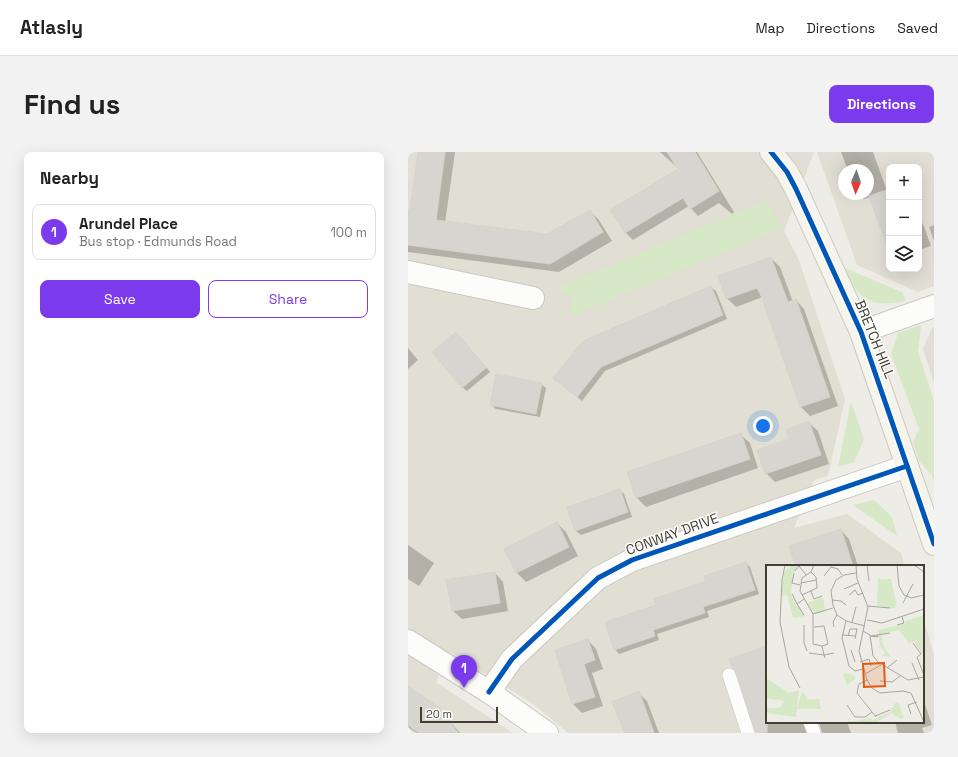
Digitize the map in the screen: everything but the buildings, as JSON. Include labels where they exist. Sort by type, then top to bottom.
[{"type":"street","name":"BRETCH HILL","points":[[771,152],[787,172],[793,183],[861,332],[934,544]]},
{"type":"street","points":[[408,272],[533,298]]},
{"type":"street","points":[[861,332],[934,306]]},
{"type":"street","name":"CONWAY DRIVE","points":[[488,692],[512,659],[598,578],[632,560],[906,466]]},
{"type":"street","points":[[408,641],[488,692],[547,733]]},
{"type":"lane","points":[[729,675],[748,733]]},
{"type":"lane","points":[[810,723],[814,733]]},
{"type":"shaded area","points":[[408,152],[814,152],[784,231],[799,260],[845,399],[828,476],[814,480],[794,528],[847,514],[901,553],[905,565],[766,565],[766,723],[924,723],[924,620],[934,655],[934,733],[568,733],[536,706],[450,652],[436,682],[513,733],[408,733]]},
{"type":"shaded area","points":[[817,152],[934,152],[934,286],[918,292],[857,265]]},
{"type":"shaded area","points":[[934,327],[934,383],[923,349],[932,328]]},
{"type":"green space","points":[[766,201],[781,228],[569,317],[573,297],[556,288]]},
{"type":"green space","points":[[845,268],[902,292],[906,301],[883,303],[867,300],[855,288]]},
{"type":"green space","points":[[921,325],[918,352],[934,401],[934,481],[931,474],[919,461],[913,442],[919,429],[891,354],[898,333]]},
{"type":"green space","points":[[851,401],[864,439],[854,462],[838,467]]},
{"type":"green space","points":[[874,500],[892,517],[897,536],[853,505]]},
{"type":"cycle path","points":[[771,152],[787,172],[796,189],[861,332],[934,544]]},
{"type":"cycle path","points":[[489,692],[512,659],[598,578],[632,560],[907,466]]},
{"type":"place","name":"Arundel Place","points":[[464,688]]}]
